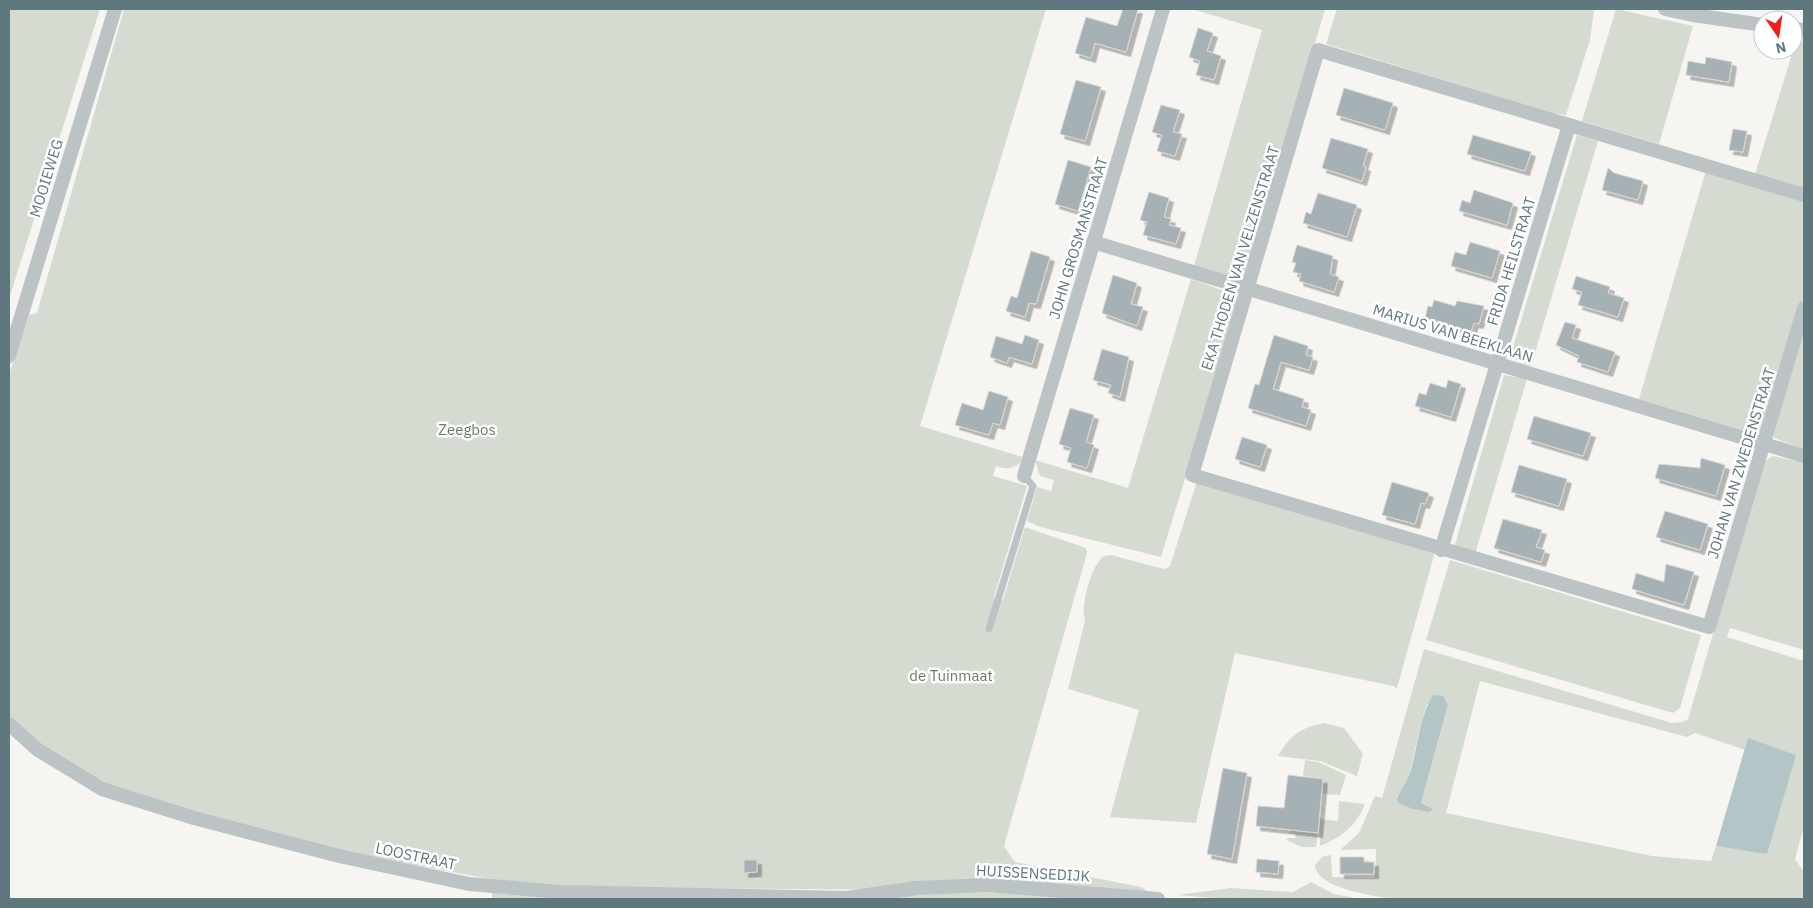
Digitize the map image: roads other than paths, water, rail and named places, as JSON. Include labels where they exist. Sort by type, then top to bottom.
[{"type":"street","name":"MOOIEWEG","points":[[9,356],[115,9]]},
{"type":"street","name":"JOHN GROSMANSTRAAT","points":[[1024,476],[1163,9]]},
{"type":"street","points":[[1665,9],[1753,24]]},
{"type":"street","name":"EKA THODEN VAN VELZENSTRAAT","points":[[1441,550],[1192,474],[1318,50],[1569,125]]},
{"type":"street","points":[[1569,125],[1804,195]]},
{"type":"street","name":"FRIDA HEILSTRAAT","points":[[1441,550],[1569,125]]},
{"type":"street","name":"MARIUS VAN BEEKLAAN","points":[[1093,242],[1799,454]]},
{"type":"street","name":"JOHAN VAN ZWEDENSTRAAT","points":[[1441,550],[1709,627],[1770,445],[1804,308]]},
{"type":"street","name":"LOOSTRAAT","points":[[9,724],[38,750],[102,789],[194,818],[340,856],[469,884],[562,892],[847,898]]},
{"type":"street","name":"HUISSENSEDIJK","points":[[847,898],[916,888],[988,885],[1158,899]]},
{"type":"lane","points":[[989,629],[1033,486],[1024,476]]},
{"type":"park label","name":"Zeegbos","points":[[467,429]]},
{"type":"park label","name":"de Tuinmaat","points":[[951,675]]}]
